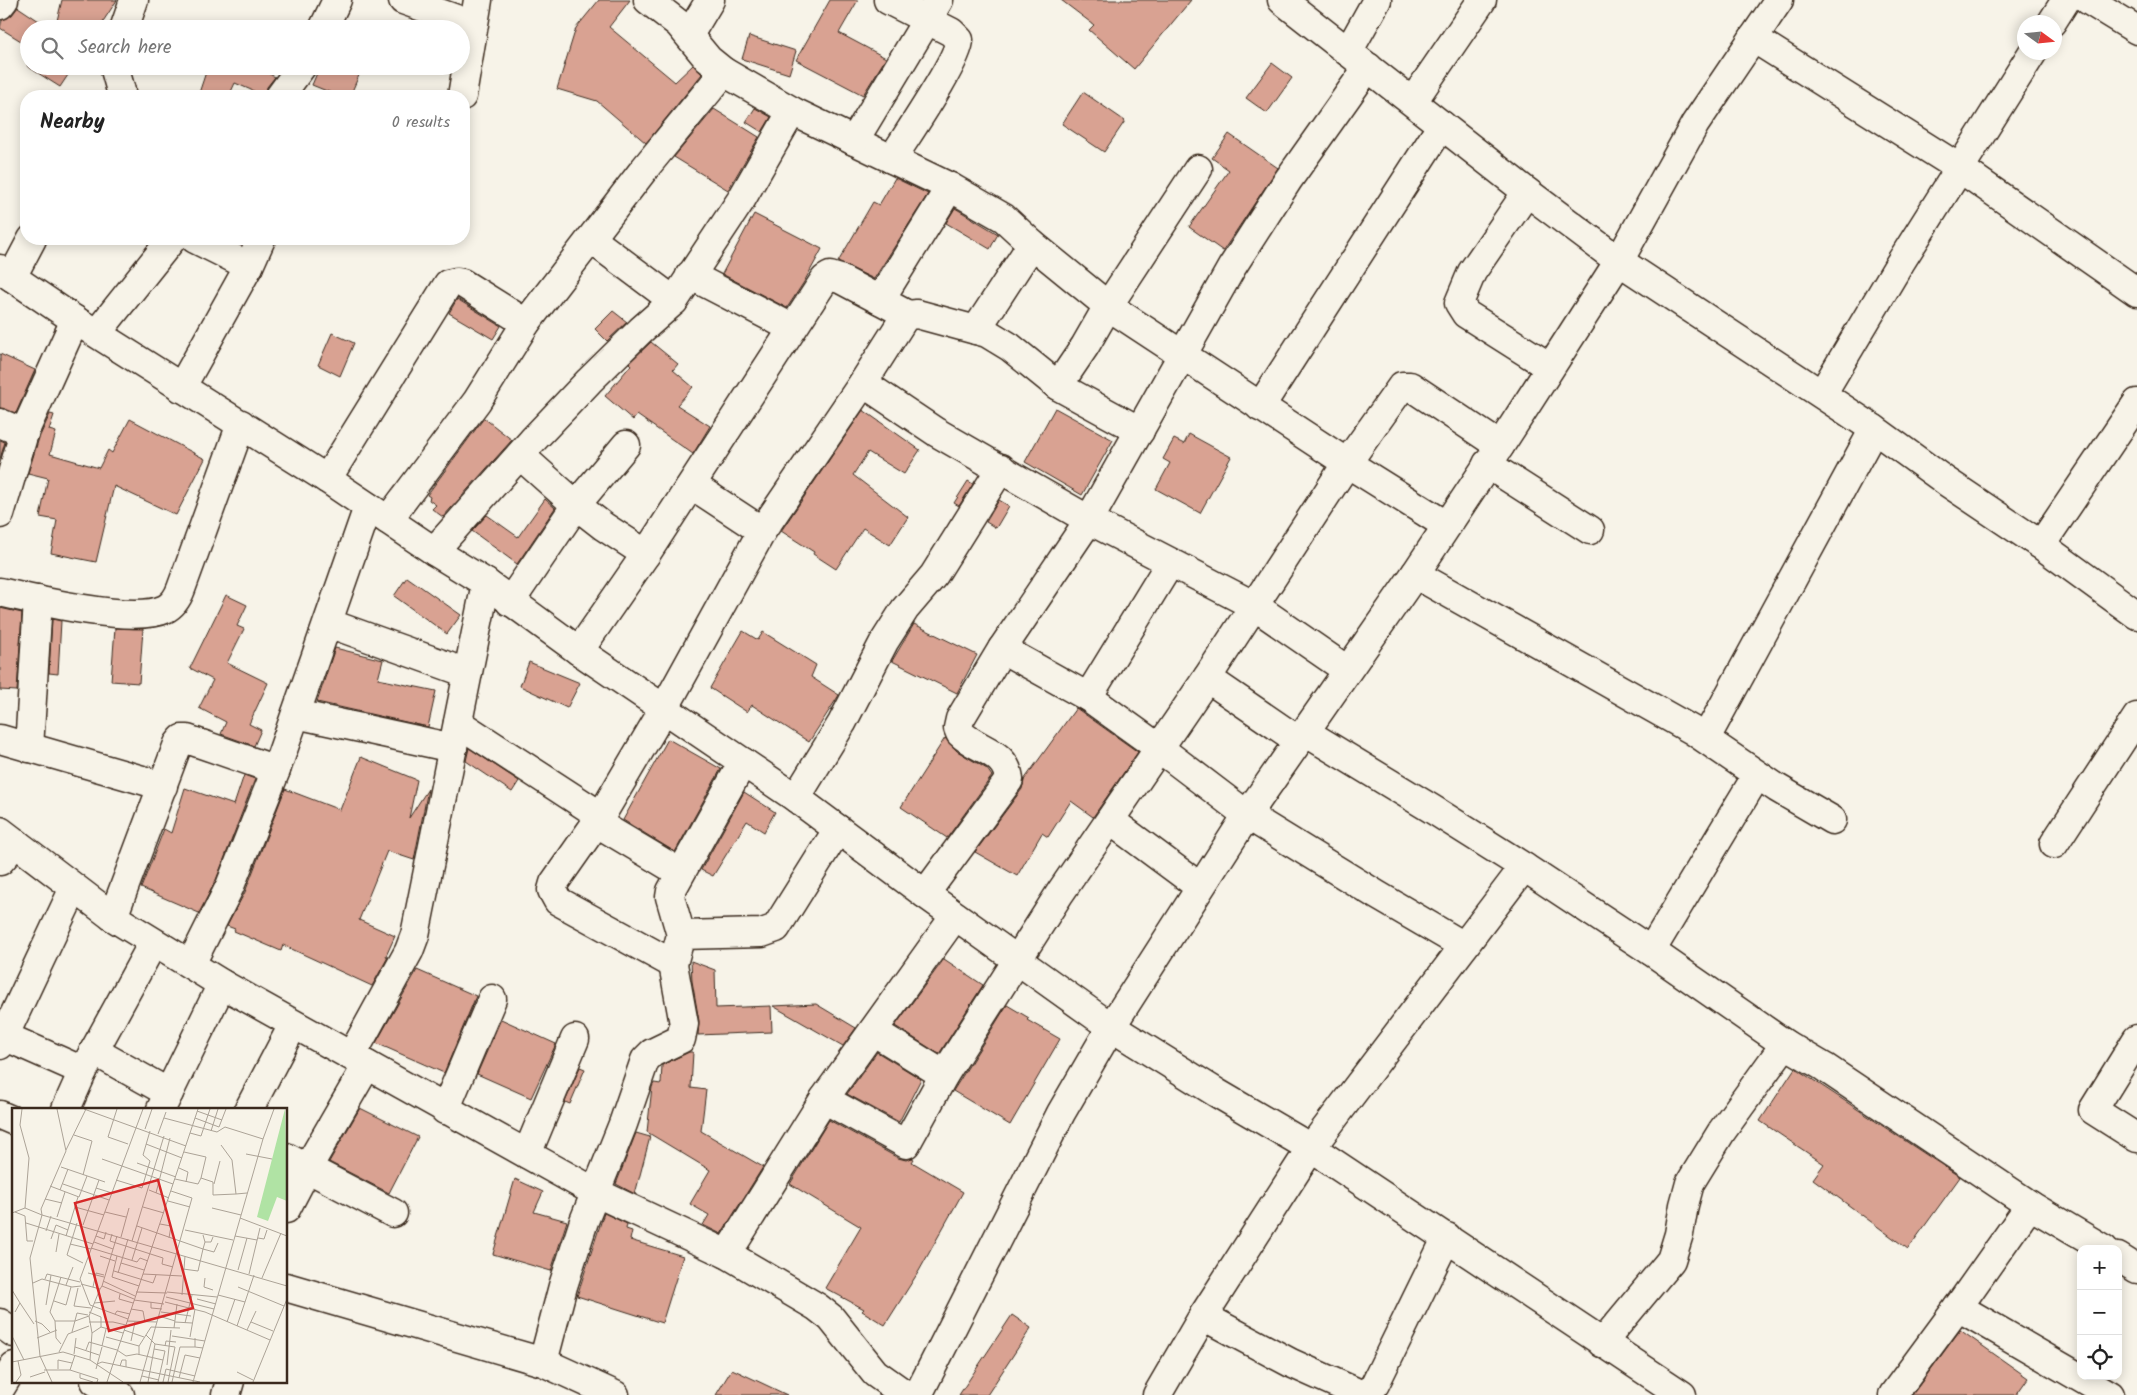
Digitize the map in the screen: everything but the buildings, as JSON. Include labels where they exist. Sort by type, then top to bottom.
[{"type":"street","points":[[0,5],[4,0]]},
{"type":"street","points":[[127,20],[134,0]]},
{"type":"street","points":[[327,20],[337,0]]},
{"type":"street","points":[[403,0],[476,12],[470,48]]},
{"type":"street","points":[[648,0],[679,24],[708,59],[724,72],[792,111],[950,187],[1004,218],[1032,244],[1108,306],[1260,407],[1446,525]]},
{"type":"street","points":[[689,35],[710,0]]},
{"type":"street","points":[[888,0],[933,10],[956,36],[959,45],[951,64],[892,159]]},
{"type":"street","points":[[1282,0],[1527,192],[1619,261],[1874,429],[1947,482],[2041,545],[2137,615]]},
{"type":"street","points":[[925,894],[1010,780],[1008,769],[1002,760],[964,737],[958,728],[960,719],[1002,649],[1089,520],[1232,267],[1288,180],[1358,59],[1377,0]]},
{"type":"street","points":[[1413,102],[1482,0]]},
{"type":"street","points":[[918,1395],[1061,1113],[1111,1026],[1247,815],[1415,574],[1494,455],[1619,261],[1695,124],[1779,0]]},
{"type":"street","points":[[2056,15],[2066,0]]},
{"type":"street","points":[[2088,0],[2137,30]]},
{"type":"street","points":[[854,141],[933,10]]},
{"type":"street","points":[[1753,38],[1961,169],[2137,292]]},
{"type":"street","points":[[1822,394],[1900,263],[2028,60]]},
{"type":"street","points":[[191,964],[230,886],[276,770],[328,623],[378,514],[477,401],[526,323],[645,168],[724,72]]},
{"type":"street","points":[[117,75],[122,90]]},
{"type":"street","points":[[284,90],[295,75]]},
{"type":"street","points":[[463,90],[466,75]]},
{"type":"street","points":[[434,551],[589,381],[674,301],[741,200],[792,111]]},
{"type":"street","points":[[1260,407],[1442,125]]},
{"type":"street","points":[[1058,386],[1198,169]]},
{"type":"street","points":[[880,300],[950,187]]},
{"type":"street","points":[[1527,192],[1472,272],[1459,303],[1466,314],[1550,367]]},
{"type":"street","points":[[591,239],[674,301]]},
{"type":"street","points":[[976,330],[1032,244]]},
{"type":"street","points":[[27,245],[6,273],[86,327],[327,479],[434,551],[486,583],[579,651],[796,798],[955,916],[1018,958],[1111,1026],[1217,1093],[1311,1148],[1682,1395]]},
{"type":"street","points":[[0,514],[12,428],[86,327],[166,245]]},
{"type":"street","points":[[207,245],[249,266]]},
{"type":"street","points":[[181,388],[249,266],[258,245]]},
{"type":"street","points":[[690,275],[792,328]]},
{"type":"street","points":[[579,651],[692,485],[822,282],[830,276],[840,279],[908,315],[917,314],[976,330],[998,339],[1058,386],[1140,431]]},
{"type":"street","points":[[327,479],[448,284],[462,283],[526,323]]},
{"type":"street","points":[[673,964],[558,901],[552,890],[556,877],[599,820],[664,709],[762,531],[908,315]]},
{"type":"street","points":[[863,383],[936,432],[1089,520],[1253,606],[1348,670]]},
{"type":"street","points":[[824,1099],[906,1144],[944,1075],[1060,893],[1207,678],[1347,463],[1404,385],[1410,386],[1590,530]]},
{"type":"street","points":[[2041,545],[2133,418]]},
{"type":"street","points":[[0,592],[90,609],[140,614],[156,612],[172,605],[182,588],[241,424]]},
{"type":"street","points":[[1706,738],[1874,429]]},
{"type":"street","points":[[510,602],[576,505],[626,445]]},
{"type":"street","points":[[520,455],[576,505],[603,526],[646,554]]},
{"type":"street","points":[[796,798],[842,723],[884,642],[905,609],[934,575],[1001,468]]},
{"type":"street","points":[[692,485],[762,531]]},
{"type":"street","points":[[1088,697],[1170,563]]},
{"type":"street","points":[[1415,574],[1706,738],[1757,775],[1832,820]]},
{"type":"street","points":[[288,1200],[297,1162],[360,1060],[415,935],[486,583]]},
{"type":"street","points":[[29,748],[38,600]]},
{"type":"street","points":[[328,623],[467,673]]},
{"type":"street","points":[[1002,649],[1088,697],[1247,815],[1464,946]]},
{"type":"street","points":[[1207,678],[1302,736],[1432,808],[1652,951],[1785,1044],[1824,1066],[2030,1204],[2097,1245]]},
{"type":"street","points":[[296,714],[456,736],[599,820],[680,872]]},
{"type":"street","points":[[2054,844],[2137,717]]},
{"type":"street","points":[[0,739],[163,786]]},
{"type":"street","points":[[113,917],[178,744],[182,739],[187,739],[276,770]]},
{"type":"street","points":[[543,1362],[563,1286],[595,1192],[623,1124],[645,1060],[652,1053],[681,1039],[684,1024],[673,964],[681,935],[670,897],[673,884],[742,762]]},
{"type":"street","points":[[1652,951],[1757,775]]},
{"type":"street","points":[[1111,821],[1200,887]]},
{"type":"street","points":[[681,935],[762,933],[776,928],[838,829]]},
{"type":"street","points":[[5,845],[74,888],[154,944],[293,1025],[360,1060],[445,1110],[595,1192],[727,1254],[825,1312],[875,1373],[906,1395]]},
{"type":"street","points":[[1157,1395],[1203,1316],[1311,1148],[1524,867]]},
{"type":"street","points":[[74,888],[2,1040],[88,1061],[165,1101],[222,984]]},
{"type":"street","points":[[727,1254],[824,1099],[955,916]]},
{"type":"street","points":[[66,1108],[88,1061],[154,944]]},
{"type":"street","points":[[445,1110],[492,999]]},
{"type":"street","points":[[250,1108],[293,1025]]},
{"type":"street","points":[[873,1031],[944,1075]]},
{"type":"street","points":[[527,1154],[575,1039]]},
{"type":"street","points":[[2137,1039],[2093,1110],[2096,1114],[2137,1138]]},
{"type":"street","points":[[1602,1343],[1671,1260],[1679,1234],[1690,1182],[1722,1131],[1785,1044]]},
{"type":"street","points":[[0,1115],[12,1120]]},
{"type":"street","points":[[297,1162],[392,1213]]},
{"type":"street","points":[[1893,1395],[1958,1307],[2030,1204]]},
{"type":"street","points":[[1203,1316],[1291,1363],[1360,1394],[1368,1392],[1375,1384],[1447,1237]]},
{"type":"street","points":[[2122,1259],[2137,1268]]},
{"type":"street","points":[[288,1288],[543,1362],[615,1395]]},
{"type":"street","points":[[1958,1307],[2110,1395]]},
{"type":"street","points":[[0,1323],[12,1332]]},
{"type":"street","points":[[0,1389],[12,1369]]},
{"type":"street","points":[[226,1395],[230,1382]]}]
